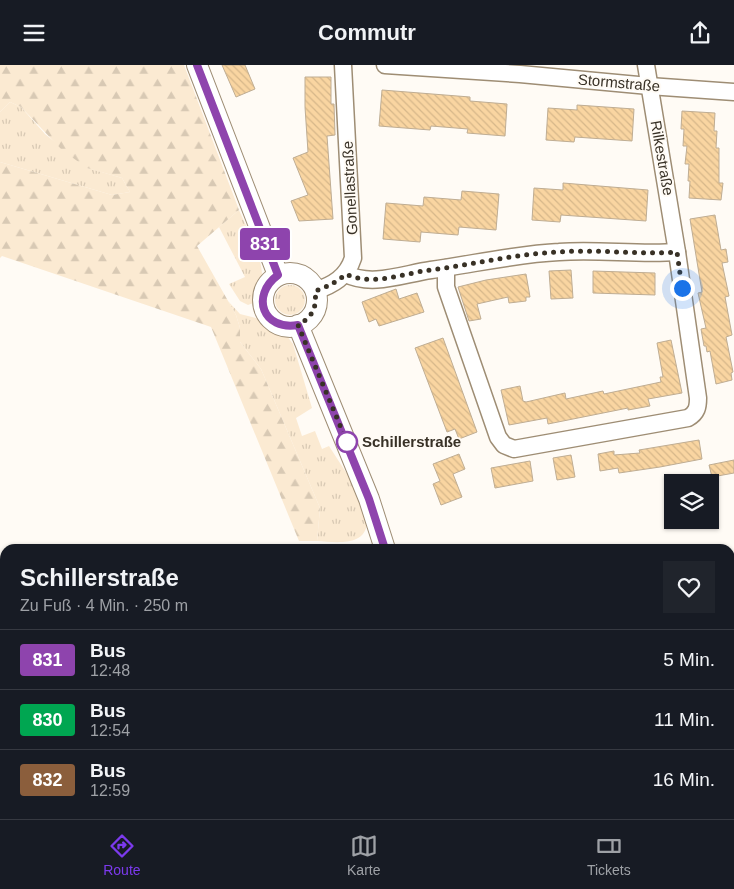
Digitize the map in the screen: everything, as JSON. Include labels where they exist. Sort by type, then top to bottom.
[{"type":"street","points":[[197,65],[278,275]]},
{"type":"street","name":"Gonellastraße","points":[[344,65],[353,249],[351,266],[346,274]]},
{"type":"street","name":"Stormstraße","points":[[385,65],[734,92]]},
{"type":"street","name":"Rilkestraße","points":[[646,65],[677,252]]},
{"type":"street","points":[[315,291],[333,283],[346,274],[356,279],[375,280],[412,272],[559,252],[677,252],[698,397],[697,410],[694,415],[688,418],[514,449],[504,445],[498,437],[446,287],[446,268]]},
{"type":"street","points":[[296,273],[311,283],[315,291],[317,301],[314,312],[307,320],[298,325],[288,327],[278,324],[270,319],[265,310],[264,290],[270,281],[278,275],[296,273]]},
{"type":"street","points":[[298,325],[369,499],[383,544]]},
{"type":"green space","points":[[0,65],[184,65],[239,210],[197,246],[236,315],[240,328],[240,342],[261,369],[320,508],[317,541],[299,541],[211,327],[2,256],[0,258],[0,162],[112,195],[130,192],[122,178],[87,168],[62,150],[21,107],[10,102],[0,112]]},
{"type":"green space","points":[[10,102],[21,107],[45,134],[88,168],[122,178],[130,192],[112,195],[0,162],[0,112]]},
{"type":"green space","points":[[239,210],[254,244],[261,267],[261,291],[256,302],[248,305],[240,301],[229,284],[245,277],[219,227]]},
{"type":"green space","points":[[290,285],[296,286],[304,294],[304,306],[296,314],[290,315],[284,314],[276,306],[275,300],[276,294],[284,286]]},
{"type":"green space","points":[[228,301],[240,314],[264,320],[287,336],[293,344],[312,408],[296,418],[302,436],[315,431],[322,449],[329,446],[349,477],[367,524],[365,531],[360,537],[347,542],[317,541],[320,508],[261,369],[240,342],[240,328],[236,315]]},
{"type":"building","points":[[222,65],[245,65],[255,89],[236,97]]},
{"type":"building","points":[[305,77],[331,77],[331,104],[334,104],[335,135],[327,136],[333,219],[299,221],[291,201],[308,195],[293,158],[308,152]]},
{"type":"building","points":[[382,90],[470,97],[470,101],[507,104],[505,136],[467,133],[468,129],[431,126],[430,130],[379,126]]},
{"type":"building","points":[[577,105],[634,109],[632,141],[575,137],[574,142],[546,140],[548,108],[577,110]]},
{"type":"building","points":[[682,111],[715,113],[714,131],[717,131],[716,148],[719,148],[719,183],[723,183],[721,200],[689,198],[689,164],[685,164],[687,146],[683,146],[684,129],[681,129]]},
{"type":"building","points":[[563,183],[648,190],[646,221],[561,215],[560,222],[532,220],[534,188],[563,190]]},
{"type":"building","points":[[462,191],[499,194],[496,230],[459,227],[458,235],[421,232],[420,242],[383,239],[386,203],[423,206],[424,197],[461,200]]},
{"type":"building","points":[[715,215],[721,250],[726,249],[728,262],[722,263],[729,296],[725,297],[732,335],[726,337],[733,372],[731,373],[732,380],[716,384],[710,351],[707,352],[706,346],[704,346],[701,329],[706,328],[698,293],[702,292],[690,219]]},
{"type":"building","points":[[571,270],[573,298],[551,299],[549,271]]},
{"type":"building","points":[[593,271],[655,273],[655,295],[593,293]]},
{"type":"building","points":[[526,274],[530,297],[526,297],[526,301],[509,303],[508,297],[477,304],[481,319],[469,321],[458,287],[486,280]]},
{"type":"building","points":[[396,289],[399,299],[417,293],[424,312],[379,326],[376,319],[369,322],[362,302]]},
{"type":"building","points":[[443,338],[477,432],[459,439],[455,429],[447,432],[415,348]]},
{"type":"building","points":[[671,340],[682,393],[648,399],[650,406],[628,410],[628,408],[548,424],[547,418],[509,425],[501,390],[520,386],[523,401],[526,402],[565,393],[566,399],[603,391],[604,394],[661,382],[660,377],[663,377],[657,343]]},
{"type":"building","points":[[699,440],[702,459],[619,473],[618,468],[600,471],[598,454],[614,451],[614,455],[640,453],[639,450]]},
{"type":"building","points":[[459,454],[465,469],[453,474],[462,497],[441,505],[433,484],[440,481],[433,464]]},
{"type":"building","points":[[571,455],[575,477],[557,480],[553,458]]},
{"type":"building","points":[[734,460],[734,473],[719,476],[719,474],[711,474],[709,465]]},
{"type":"building","points":[[530,461],[533,481],[495,488],[491,468]]},
{"type":"bus line","name":"831","points":[[197,65],[278,275],[270,281],[264,290],[265,310],[270,319],[278,324],[288,327],[298,325],[347,441],[383,544]]},
{"type":"place","name":"Schillerstraße","points":[[347,442]]},
{"type":"route","points":[[347,442],[298,325],[307,320],[314,312],[317,301],[315,291],[327,287],[346,274],[356,279],[375,280],[412,272],[559,252],[677,252],[682,288]]}]
